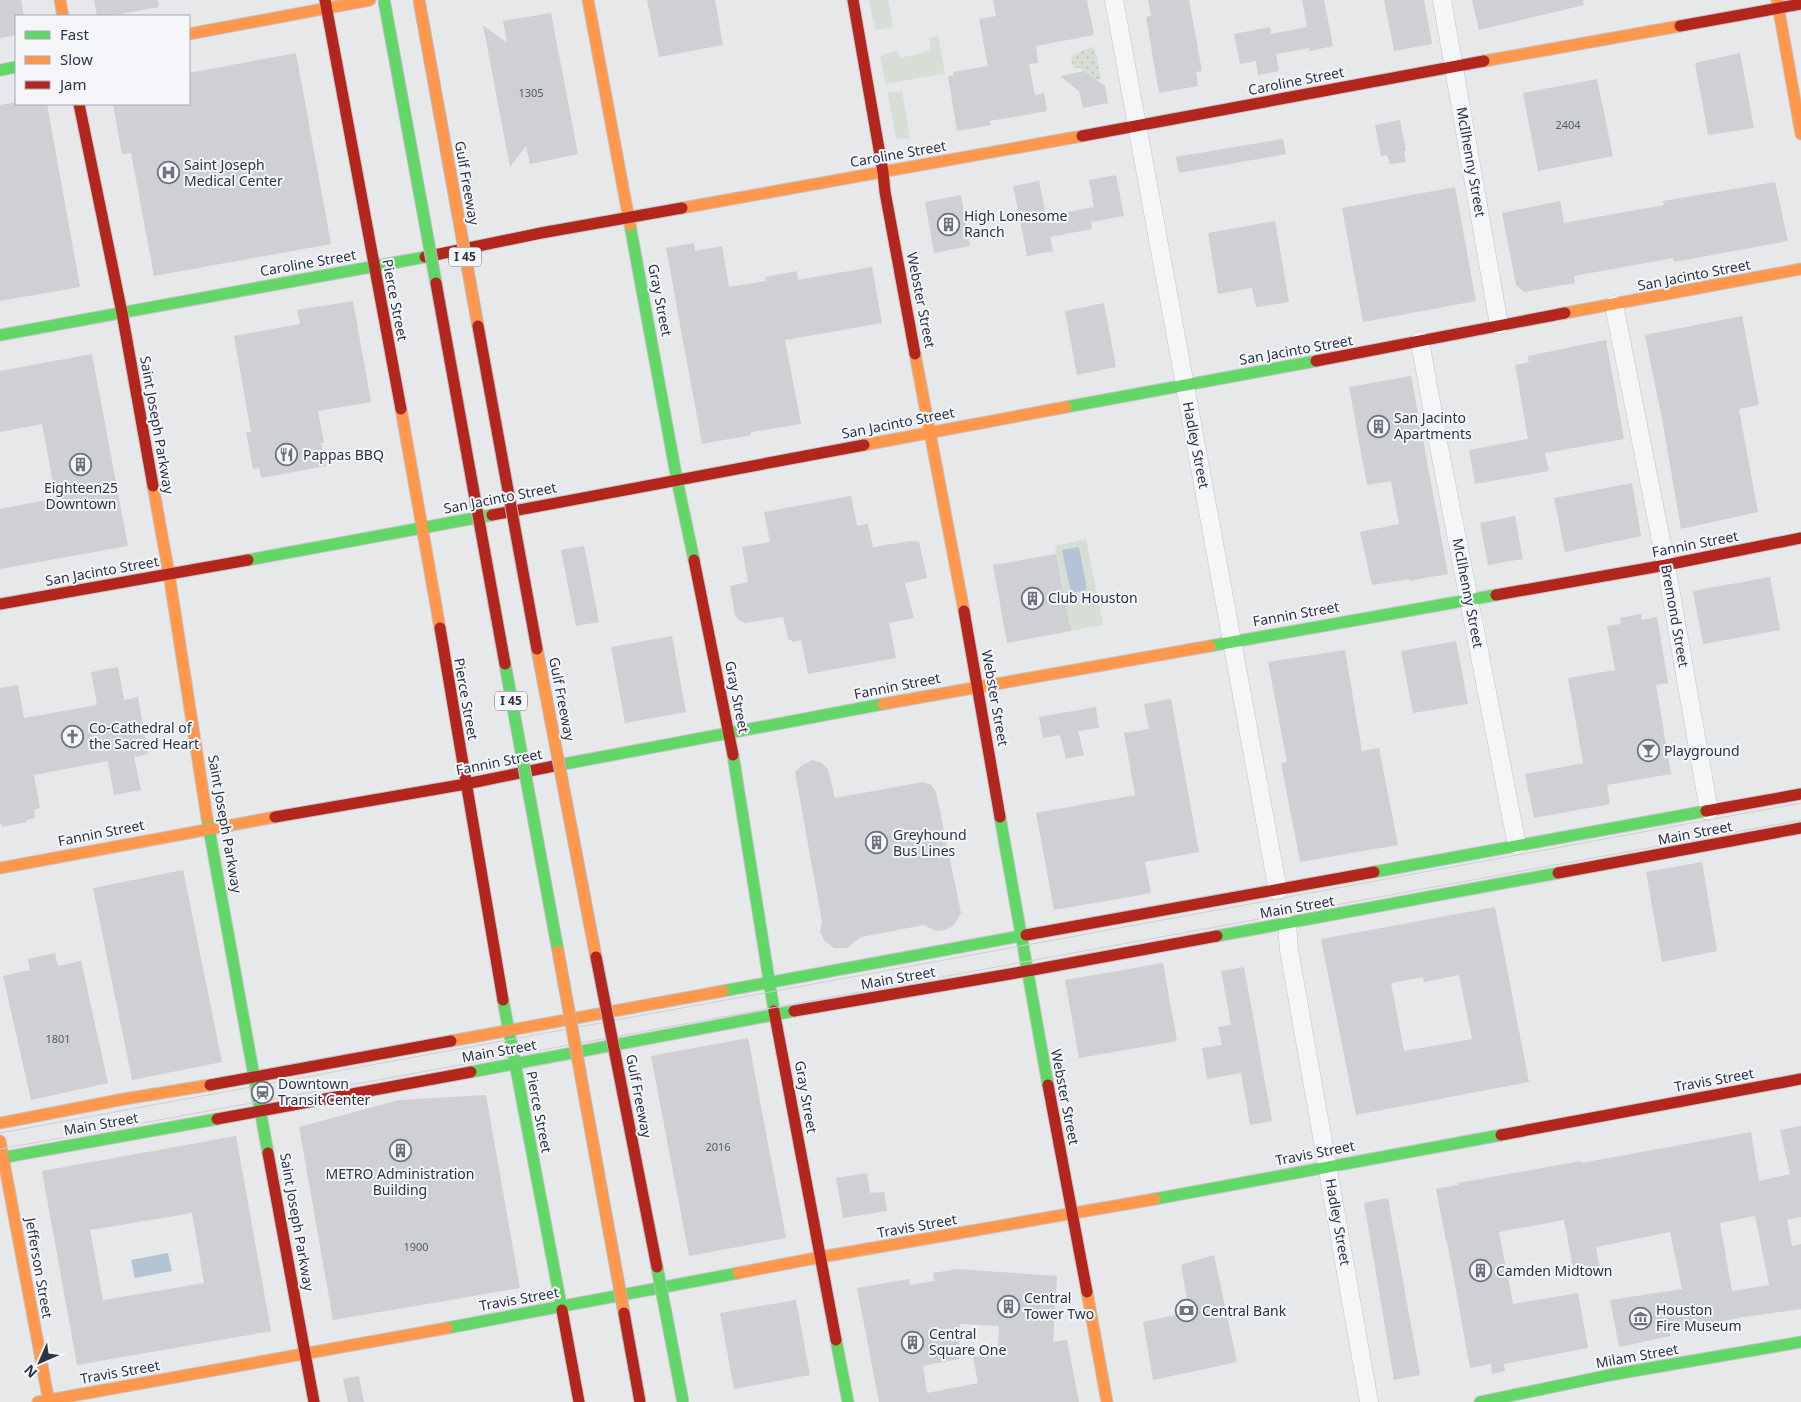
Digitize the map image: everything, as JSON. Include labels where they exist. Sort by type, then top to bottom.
[{"type":"main road","points":[[60,0],[62,15]]},
{"type":"main road","points":[[190,34],[326,4],[370,0]]},
{"type":"main road","name":"I 45","points":[[384,0],[640,1402]]},
{"type":"main road","name":"Gulf Freeway","points":[[418,0],[545,692],[683,1402]]},
{"type":"main road","name":"Gray Street","points":[[588,0],[677,480],[730,733],[769,983],[848,1402]]},
{"type":"main road","name":"Webster Street","points":[[853,0],[885,192],[978,687],[1027,971],[1107,1402]]},
{"type":"main road","name":"Pierce Street","points":[[326,4],[423,529],[509,1030],[579,1402]]},
{"type":"main road","points":[[1777,4],[1801,134]]},
{"type":"main road","name":"Caroline Street","points":[[0,335],[1138,126],[1777,4],[1801,4]]},
{"type":"main road","points":[[0,70],[15,67]]},
{"type":"main road","name":"Saint Joseph Parkway","points":[[79,105],[122,313],[169,574],[209,828],[314,1402]]},
{"type":"main road","name":"San Jacinto Street","points":[[0,604],[423,529],[593,495],[1801,270]]},
{"type":"main road","name":"Fannin Street","points":[[0,868],[209,828],[466,784],[978,687],[1469,598],[1666,565],[1801,538]]},
{"type":"main road","name":"Main Street","points":[[0,1123],[1801,794]]},
{"type":"main road","name":"Main Street","points":[[2,1157],[262,1111],[776,1014],[1287,924],[1801,828]]},
{"type":"main road","name":"Travis Street","points":[[45,1401],[560,1307],[821,1257],[1072,1214],[1801,1079]]},
{"type":"main road","name":"Jefferson Street","points":[[0,1139],[45,1401]]},
{"type":"main road","name":"Milam Street","points":[[1480,1402],[1610,1376],[1801,1342]]},
{"type":"street","name":"Hadley Street","points":[[1114,0],[1278,891]]},
{"type":"street","name":"McIlhenny Street","points":[[1442,0],[1499,325]]},
{"type":"street","name":"Bremond Street","points":[[1614,305],[1666,565],[1709,811]]},
{"type":"street","name":"McIlhenny Street","points":[[1420,341],[1517,845]]},
{"type":"street","name":"Hadley Street","points":[[1287,924],[1289,950],[1369,1402]]},
{"type":"shaded area","points":[[869,0],[888,0],[893,27],[875,29]]},
{"type":"shaded area","points":[[938,36],[945,73],[886,84],[880,57],[884,54],[898,51],[900,58],[931,51],[929,38]]},
{"type":"shaded area","points":[[1094,46],[1101,78],[1097,80],[1080,68],[1073,68],[1071,56]]},
{"type":"shaded area","points":[[902,91],[910,139],[896,138],[888,95],[889,92]]},
{"type":"shaded area","points":[[1086,539],[1103,625],[1071,631],[1055,546]]},
{"type":"water","points":[[1079,547],[1087,590],[1071,593],[1062,550]]},
{"type":"water","points":[[168,1253],[172,1271],[135,1278],[131,1260]]},
{"type":"building","points":[[0,0],[21,0],[24,15],[15,15],[15,35],[0,38]]},
{"type":"building","points":[[94,0],[158,0],[159,7],[114,15],[97,15]]},
{"type":"building","points":[[647,0],[715,0],[723,45],[659,57]]},
{"type":"building","points":[[993,0],[1087,0],[1094,35],[1036,46],[1038,63],[1029,64],[1035,95],[1044,93],[1047,111],[990,121],[991,125],[957,131],[948,76],[954,75],[953,72],[988,66],[979,19],[996,16]]},
{"type":"building","points":[[1148,0],[1189,0],[1202,71],[1196,72],[1198,86],[1159,93],[1146,17],[1151,16]]},
{"type":"building","points":[[1302,0],[1324,0],[1333,46],[1310,51],[1309,48],[1276,54],[1279,71],[1258,75],[1256,61],[1240,64],[1234,34],[1270,27],[1271,34],[1307,27]]},
{"type":"building","points":[[1384,0],[1424,0],[1432,44],[1394,51]]},
{"type":"building","points":[[1472,0],[1583,0],[1584,5],[1479,30]]},
{"type":"building","points":[[551,13],[578,154],[530,164],[526,146],[510,167],[483,25],[507,43],[503,21]]},
{"type":"building","points":[[296,53],[331,244],[154,276],[131,153],[122,154],[113,105],[190,105],[190,73]]},
{"type":"building","points":[[1740,53],[1754,128],[1708,135],[1695,63]]},
{"type":"building","points":[[1084,71],[1105,86],[1108,103],[1083,108],[1079,91],[1060,76]]},
{"type":"building","points":[[1597,79],[1613,156],[1538,171],[1523,93]]},
{"type":"building","points":[[15,102],[15,105],[47,105],[80,287],[0,301],[0,105]]},
{"type":"building","points":[[1400,120],[1406,151],[1404,151],[1406,162],[1390,164],[1387,155],[1381,156],[1375,125]]},
{"type":"building","points":[[1283,139],[1286,154],[1179,173],[1176,157]]},
{"type":"building","points":[[1116,175],[1124,216],[1091,222],[1092,229],[1050,237],[1053,251],[1027,256],[1013,186],[1039,181],[1046,216],[1094,207],[1089,180]]},
{"type":"building","points":[[1775,182],[1788,241],[1674,262],[1673,258],[1574,276],[1575,283],[1524,292],[1516,285],[1502,213],[1560,201],[1564,223],[1664,205],[1663,201]]},
{"type":"building","points":[[1455,187],[1476,301],[1363,322],[1342,208]]},
{"type":"building","name":"High Lonesome Ranch","points":[[961,195],[970,246],[934,253],[925,202]]},
{"type":"building","points":[[1275,221],[1289,302],[1256,307],[1252,288],[1218,294],[1208,233]]},
{"type":"building","points":[[694,243],[695,251],[722,246],[729,287],[766,281],[765,277],[797,271],[798,280],[872,267],[882,323],[785,340],[801,424],[751,432],[751,435],[702,444],[666,248]]},
{"type":"building","points":[[353,301],[371,402],[318,411],[324,443],[321,443],[326,466],[261,478],[259,468],[253,469],[246,432],[251,432],[234,336],[300,324],[297,310]]},
{"type":"building","points":[[1104,303],[1116,367],[1077,375],[1065,311]]},
{"type":"building","points":[[1742,316],[1759,405],[1739,409],[1758,512],[1681,529],[1645,335]]},
{"type":"building","points":[[1606,340],[1624,439],[1545,453],[1549,471],[1475,484],[1469,450],[1528,439],[1515,365],[1529,362],[1528,356]]},
{"type":"building","name":"Eighteen25 Downtown","points":[[92,354],[128,546],[0,569],[0,509],[56,498],[42,424],[0,432],[0,371]]},
{"type":"building","points":[[1411,376],[1448,574],[1372,585],[1360,532],[1399,524],[1391,481],[1367,485],[1349,387]]},
{"type":"building","points":[[1632,483],[1641,536],[1565,552],[1554,498]]},
{"type":"building","points":[[851,496],[857,526],[868,524],[873,547],[911,541],[919,542],[927,578],[905,583],[914,618],[889,623],[896,658],[808,674],[801,640],[793,642],[788,638],[783,617],[745,623],[740,621],[735,615],[730,586],[748,582],[742,547],[770,542],[764,512]]},
{"type":"building","points":[[1515,516],[1523,559],[1488,565],[1480,523]]},
{"type":"building","points":[[584,546],[599,622],[576,626],[561,550]]},
{"type":"building","name":"Club Houston","points":[[1056,554],[1071,631],[1007,643],[993,565]]},
{"type":"building","points":[[1770,577],[1780,630],[1703,644],[1693,591]]},
{"type":"building","points":[[1641,614],[1642,620],[1657,617],[1668,683],[1656,685],[1671,774],[1607,785],[1610,804],[1534,818],[1525,774],[1583,763],[1568,678],[1615,670],[1607,626],[1621,624],[1620,618]]},
{"type":"building","points":[[672,636],[686,712],[625,723],[611,647]]},
{"type":"building","points":[[1456,641],[1468,704],[1413,713],[1401,651]]},
{"type":"building","points":[[1345,650],[1362,751],[1379,748],[1398,845],[1300,862],[1281,763],[1287,762],[1268,662]]},
{"type":"building","name":"Co-Cathedral of the Sacred Heart","points":[[118,667],[124,700],[138,697],[148,754],[134,757],[141,790],[114,795],[108,761],[34,775],[40,808],[34,810],[35,818],[26,820],[27,822],[2,827],[2,824],[0,824],[0,688],[18,685],[24,718],[97,705],[91,672]]},
{"type":"building","points":[[1171,699],[1199,852],[1145,862],[1151,893],[1054,910],[1036,813],[1135,795],[1124,733],[1149,729],[1144,704]]},
{"type":"building","points":[[1096,707],[1099,728],[1078,731],[1084,755],[1066,759],[1060,735],[1043,738],[1039,717]]},
{"type":"building","name":"Greyhound Bus Lines","points":[[812,760],[822,763],[828,769],[835,798],[923,782],[931,785],[936,792],[961,913],[954,925],[945,930],[936,931],[924,925],[861,937],[847,948],[834,948],[825,941],[820,932],[822,922],[795,772]]},
{"type":"building","points":[[1702,862],[1717,951],[1662,962],[1646,872]]},
{"type":"building","points":[[183,870],[222,1062],[132,1080],[93,888]]},
{"type":"building","points":[[1495,907],[1529,1082],[1356,1115],[1321,939]],"holes":[[[1459,975],[1472,1039],[1404,1051],[1391,983],[1423,977],[1424,982]]]},
{"type":"building","points":[[55,953],[58,966],[81,961],[108,1083],[31,1100],[3,976],[30,970],[28,959]]},
{"type":"building","points":[[1163,963],[1177,1041],[1079,1058],[1065,980]]},
{"type":"building","points":[[1244,967],[1272,1121],[1250,1125],[1241,1073],[1207,1079],[1202,1048],[1222,1045],[1218,1027],[1231,1025],[1221,971]]},
{"type":"building","points":[[748,1038],[786,1238],[689,1256],[651,1056]]},
{"type":"building","points":[[486,1095],[520,1288],[333,1320],[299,1127],[399,1100]]},
{"type":"building","points":[[1801,1126],[1801,1217],[1787,1220],[1792,1246],[1801,1244],[1801,1309],[1743,1317],[1670,1332],[1670,1336],[1619,1347],[1610,1300],[1682,1289],[1670,1232],[1596,1247],[1600,1268],[1574,1273],[1564,1220],[1499,1232],[1513,1304],[1578,1293],[1588,1348],[1504,1364],[1505,1371],[1492,1374],[1491,1364],[1470,1368],[1436,1189],[1458,1185],[1458,1183],[1751,1132],[1759,1181],[1790,1174],[1780,1130]],"holes":[[[1755,1216],[1769,1285],[1732,1291],[1720,1223]]]},
{"type":"building","points":[[236,1136],[271,1331],[77,1365],[42,1171]],"holes":[[[192,1213],[204,1283],[103,1300],[90,1230]]]},
{"type":"building","points":[[867,1173],[870,1193],[884,1192],[887,1211],[843,1218],[836,1178]]},
{"type":"building","points":[[1388,1198],[1420,1375],[1394,1380],[1364,1203]]},
{"type":"building","points":[[1214,1255],[1237,1362],[1153,1380],[1143,1322],[1189,1312],[1181,1265]]},
{"type":"building","points":[[957,1269],[1057,1276],[1053,1342],[1067,1340],[1079,1402],[879,1402],[857,1288],[909,1279],[910,1285],[934,1281],[933,1273]],"holes":[[[960,1324],[999,1326],[998,1353],[973,1357],[978,1383],[927,1393],[923,1366],[959,1359]]]},
{"type":"building","points":[[796,1300],[810,1375],[734,1389],[720,1313]]},
{"type":"building","points":[[359,1376],[364,1402],[348,1402],[343,1379]]},
{"type":"tram line","points":[[0,1133],[1801,803]]},
{"type":"tram line","points":[[0,1149],[1801,820]]},
{"type":"traffic: fast","points":[[384,0],[436,283]]},
{"type":"traffic: fast","points":[[0,70],[15,67]]},
{"type":"traffic: fast","points":[[630,225],[677,480],[694,560]]},
{"type":"traffic: fast","points":[[0,335],[425,257]]},
{"type":"traffic: fast","points":[[1066,407],[1316,361]]},
{"type":"traffic: fast","points":[[248,560],[492,515]]},
{"type":"traffic: fast","points":[[1210,646],[1496,595]]},
{"type":"traffic: fast","points":[[505,664],[558,951]]},
{"type":"traffic: fast","points":[[559,765],[883,704]]},
{"type":"traffic: fast","points":[[733,755],[774,1011]]},
{"type":"traffic: fast","points":[[1374,872],[1706,811]]},
{"type":"traffic: fast","points":[[1000,817],[1048,1085]]},
{"type":"traffic: fast","points":[[207,818],[268,1153]]},
{"type":"traffic: fast","points":[[1217,936],[1558,873]]},
{"type":"traffic: fast","points":[[723,991],[1026,935]]},
{"type":"traffic: fast","points":[[503,1000],[562,1310]]},
{"type":"traffic: fast","points":[[471,1072],[794,1011]]},
{"type":"traffic: fast","points":[[0,1158],[217,1119]]},
{"type":"traffic: fast","points":[[1155,1199],[1501,1135]]},
{"type":"traffic: fast","points":[[657,1267],[683,1402]]},
{"type":"traffic: fast","points":[[447,1328],[738,1273]]},
{"type":"traffic: fast","points":[[836,1340],[848,1402]]},
{"type":"traffic: fast","points":[[1480,1402],[1610,1375],[1801,1342]]},
{"type":"traffic: slow","points":[[60,0],[63,15]]},
{"type":"traffic: slow","points":[[190,34],[370,0]]},
{"type":"traffic: slow","points":[[419,0],[478,326]]},
{"type":"traffic: slow","points":[[588,0],[630,225]]},
{"type":"traffic: slow","points":[[1777,0],[1801,134]]},
{"type":"traffic: slow","points":[[1484,61],[1680,26]]},
{"type":"traffic: slow","points":[[682,208],[1082,136]]},
{"type":"traffic: slow","points":[[1565,313],[1801,269]]},
{"type":"traffic: slow","points":[[915,354],[964,611]]},
{"type":"traffic: slow","points":[[864,445],[1066,407]]},
{"type":"traffic: slow","points":[[401,409],[440,628]]},
{"type":"traffic: slow","points":[[153,486],[169,574],[207,818]]},
{"type":"traffic: slow","points":[[883,704],[1210,646]]},
{"type":"traffic: slow","points":[[537,649],[596,957]]},
{"type":"traffic: slow","points":[[0,868],[275,817]]},
{"type":"traffic: slow","points":[[558,951],[624,1313]]},
{"type":"traffic: slow","points":[[451,1041],[723,991]]},
{"type":"traffic: slow","points":[[0,1123],[124,1099],[210,1085]]},
{"type":"traffic: slow","points":[[0,1141],[49,1402]]},
{"type":"traffic: slow","points":[[738,1273],[1155,1199]]},
{"type":"traffic: slow","points":[[1087,1292],[1107,1402]]},
{"type":"traffic: slow","points":[[38,1402],[447,1328]]},
{"type":"traffic: jam","points":[[325,0],[401,409]]},
{"type":"traffic: jam","points":[[853,0],[885,192],[915,354]]},
{"type":"traffic: jam","points":[[1680,26],[1801,4]]},
{"type":"traffic: jam","points":[[1082,136],[1484,61]]},
{"type":"traffic: jam","points":[[79,105],[122,313],[153,486]]},
{"type":"traffic: jam","points":[[425,257],[541,233],[682,208]]},
{"type":"traffic: jam","points":[[436,283],[505,664]]},
{"type":"traffic: jam","points":[[1316,361],[1565,313]]},
{"type":"traffic: jam","points":[[478,326],[537,649]]},
{"type":"traffic: jam","points":[[492,515],[864,445]]},
{"type":"traffic: jam","points":[[1496,595],[1666,565],[1801,538]]},
{"type":"traffic: jam","points":[[0,604],[248,560]]},
{"type":"traffic: jam","points":[[694,560],[733,755]]},
{"type":"traffic: jam","points":[[964,611],[1000,817]]},
{"type":"traffic: jam","points":[[440,628],[503,1000]]},
{"type":"traffic: jam","points":[[275,817],[466,784],[559,765]]},
{"type":"traffic: jam","points":[[1706,811],[1801,794]]},
{"type":"traffic: jam","points":[[1558,873],[1801,828]]},
{"type":"traffic: jam","points":[[1026,935],[1374,872]]},
{"type":"traffic: jam","points":[[794,1011],[1217,936]]},
{"type":"traffic: jam","points":[[596,957],[657,1267]]},
{"type":"traffic: jam","points":[[774,1011],[836,1340]]},
{"type":"traffic: jam","points":[[210,1085],[451,1041]]},
{"type":"traffic: jam","points":[[217,1119],[471,1072]]},
{"type":"traffic: jam","points":[[1501,1135],[1801,1079]]},
{"type":"traffic: jam","points":[[1048,1085],[1087,1292]]},
{"type":"traffic: jam","points":[[268,1153],[314,1402]]},
{"type":"traffic: jam","points":[[562,1310],[579,1402]]},
{"type":"traffic: jam","points":[[624,1313],[640,1402]]},
{"type":"place","name":"Saint Joseph Medical Center","points":[[168,173]]},
{"type":"place","name":"High Lonesome Ranch","points":[[948,224]]},
{"type":"place","name":"San Jacinto Apartments","points":[[1378,426]]},
{"type":"place","name":"Pappas BBQ","points":[[287,455]]},
{"type":"place","name":"Eighteen25 Downtown","points":[[81,465]]},
{"type":"place","name":"Club Houston","points":[[1032,598]]},
{"type":"place","name":"Co-Cathedral of the Sacred Heart","points":[[73,736]]},
{"type":"place","name":"Playground","points":[[1648,751]]},
{"type":"place","name":"Greyhound Bus Lines","points":[[877,843]]},
{"type":"place","name":"Downtown Transit Center","points":[[262,1092]]},
{"type":"place","name":"METRO Administration Building","points":[[400,1151]]},
{"type":"place","name":"Camden Midtown","points":[[1480,1271]]},
{"type":"place","name":"Central Tower Two","points":[[1008,1306]]},
{"type":"place","name":"Central Bank","points":[[1186,1311]]},
{"type":"place","name":"Houston Fire Museum","points":[[1640,1318]]},
{"type":"place","name":"Central Square One","points":[[913,1342]]}]
